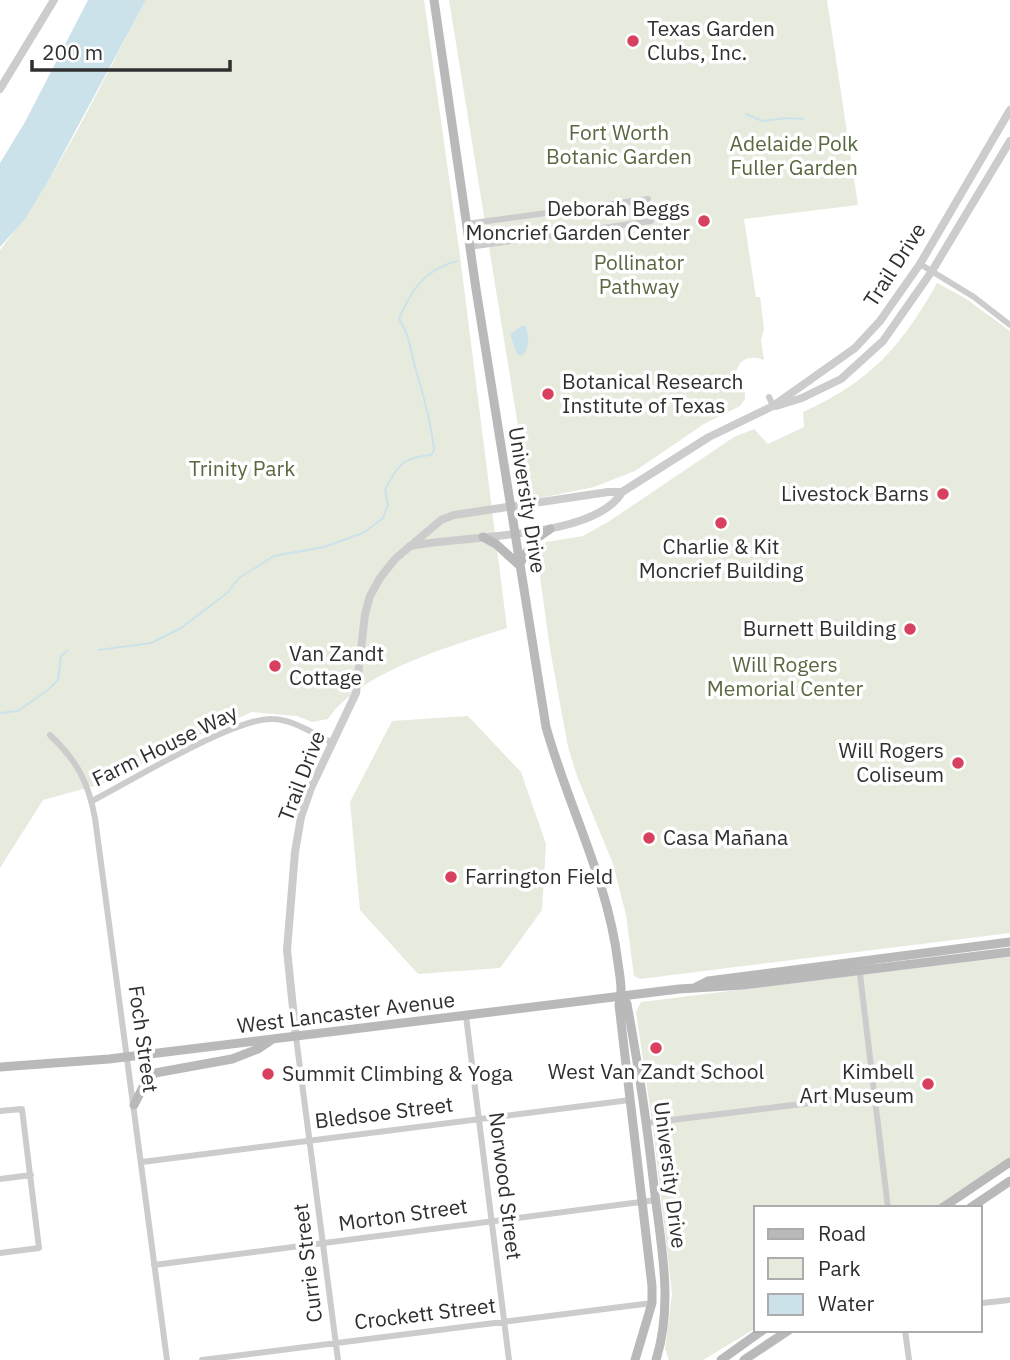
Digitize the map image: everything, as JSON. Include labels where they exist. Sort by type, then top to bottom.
[{"type":"main road","name":"University Drive","points":[[434,0],[469,247],[546,727],[556,764],[595,865],[617,952],[622,996],[619,1005],[652,1286],[652,1303],[635,1360]]},
{"type":"main road","points":[[483,537],[496,544],[519,565],[534,540],[550,529]]},
{"type":"main road","name":"West Lancaster Avenue","points":[[0,1067],[144,1055],[696,987],[701,989],[743,985],[1010,942]]},
{"type":"main road","name":"West Lancaster Avenue","points":[[859,966],[1010,952]]},
{"type":"main road","name":"University Drive","points":[[622,996],[627,1004],[647,1123],[666,1284],[661,1344],[656,1360]]},
{"type":"main road","points":[[134,1105],[145,1083],[155,1073],[232,1059],[258,1049],[272,1039]]},
{"type":"main road","points":[[630,1100],[647,1123]]},
{"type":"main road","points":[[945,1206],[1006,1165],[1010,1181],[973,1206]]},
{"type":"main road","points":[[985,1178],[994,1192]]},
{"type":"main road","points":[[721,1360],[762,1332]]},
{"type":"main road","points":[[767,1332],[774,1340]]},
{"type":"main road","points":[[744,1360],[786,1332]]},
{"type":"main road","points":[[661,1344],[666,1360]]},
{"type":"street","points":[[0,89],[54,0]]},
{"type":"street","name":"Trail Drive","points":[[410,546],[550,529],[571,524],[616,504],[622,492],[709,437],[773,406],[824,372],[855,348],[880,321],[919,264],[1010,110]]},
{"type":"street","name":"Trail Drive","points":[[773,406],[825,388],[854,368],[895,326],[932,271],[1010,141]]},
{"type":"street","points":[[466,224],[648,199]]},
{"type":"street","points":[[469,247],[651,221]]},
{"type":"street","points":[[919,264],[974,297],[1010,325]]},
{"type":"street","points":[[769,397],[773,406]]},
{"type":"street","name":"Trail Drive","points":[[296,1037],[287,950],[295,852],[301,817],[331,742],[356,693],[363,624],[370,596],[380,578],[410,546],[441,520],[454,515],[622,492]]},
{"type":"street","name":"Farm House Way","points":[[92,801],[217,736],[258,720],[281,719],[331,742]]},
{"type":"street","name":"Foch Street","points":[[50,735],[74,760],[84,777],[92,801],[167,1360]]},
{"type":"street","points":[[859,966],[888,1206]]},
{"type":"street","name":"Norwood Street","points":[[466,1016],[509,1360]]},
{"type":"street","name":"Currie Street","points":[[296,1037],[338,1360]]},
{"type":"street","points":[[647,1123],[875,1095]]},
{"type":"street","name":"Bledsoe Street","points":[[142,1162],[630,1100]]},
{"type":"street","points":[[0,1111],[22,1109],[39,1248],[0,1253]]},
{"type":"street","points":[[0,1180],[31,1175]]},
{"type":"street","name":"Morton Street","points":[[154,1265],[656,1200]]},
{"type":"street","points":[[982,1303],[1010,1300]]},
{"type":"street","name":"Crockett Street","points":[[202,1360],[652,1303]]},
{"type":"street","points":[[905,1332],[908,1360]]},
{"type":"green space","name":"Trinity Park","points":[[146,0],[424,0],[460,256],[507,628],[435,652],[385,673],[343,702],[328,719],[312,722],[297,716],[252,712],[193,738],[105,783],[43,800],[0,868],[0,250],[42,191]]},
{"type":"green space","name":"Fort Worth Botanic Garden","points":[[449,0],[827,0],[858,205],[744,219],[756,297],[760,297],[764,329],[761,340],[764,360],[748,358],[738,366],[737,378],[745,392],[745,399],[740,406],[704,424],[635,471],[594,487],[535,499],[529,494]]},
{"type":"green space","name":"Will Rogers Memorial Center","points":[[937,283],[965,298],[1010,331],[1010,933],[640,979],[634,976],[626,915],[613,864],[568,747],[550,649],[537,555],[546,542],[583,536],[608,522],[734,437],[754,429],[768,444],[804,427],[803,412],[848,388],[897,344]]},
{"type":"green space","name":"Farrington Field","points":[[468,716],[521,772],[546,844],[542,910],[500,968],[418,974],[360,910],[350,802],[392,721]]},
{"type":"green space","points":[[1010,956],[1010,1157],[937,1206],[754,1206],[754,1329],[703,1360],[669,1360],[665,1349],[672,1294],[653,1128],[636,1012],[641,1002]]},
{"type":"water","points":[[88,0],[146,0],[51,176],[25,219],[0,247],[0,163],[25,122]]},
{"type":"water","points":[[526,326],[528,346],[522,356],[517,354],[510,334]]},
{"type":"waterway","points":[[746,114],[762,121],[803,119]]},
{"type":"waterway","points":[[99,650],[151,643],[181,628],[227,593],[239,578],[274,556],[324,547],[363,533],[383,518],[388,505],[385,490],[397,469],[414,458],[431,455],[434,450],[410,344],[399,319],[420,282],[436,269],[457,261]]},
{"type":"waterway","points":[[0,713],[18,711],[49,689],[58,680],[61,656],[67,651]]},
{"type":"place","name":"Texas Garden Clubs, Inc.","points":[[633,41]]},
{"type":"place","name":"Deborah Beggs Moncrief Garden Center","points":[[704,221]]},
{"type":"place","name":"Botanical Research Institute of Texas","points":[[548,394]]},
{"type":"place","name":"Livestock Barns","points":[[943,494]]},
{"type":"place","name":"Charlie & Kit Moncrief Building","points":[[721,523]]},
{"type":"place","name":"Burnett Building","points":[[910,629]]},
{"type":"place","name":"Van Zandt Cottage","points":[[275,666]]},
{"type":"place","name":"Will Rogers Coliseum","points":[[958,763]]},
{"type":"place","name":"Casa Mañana","points":[[649,838]]},
{"type":"place","name":"Farrington Field","points":[[451,877]]},
{"type":"place","name":"West Van Zandt School","points":[[656,1048]]},
{"type":"place","name":"Summit Climbing & Yoga","points":[[268,1074]]},
{"type":"place","name":"Kimbell Art Museum","points":[[928,1084]]},
{"type":"park label","name":"Adelaide Polk Fuller Garden","points":[[794,156]]},
{"type":"park label","name":"Pollinator Pathway","points":[[639,275]]}]
